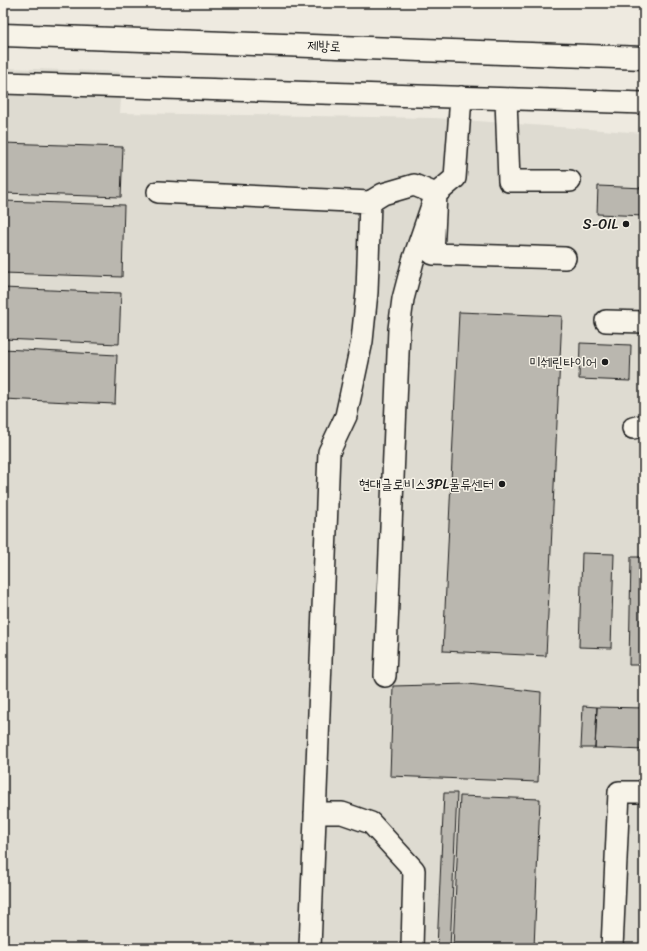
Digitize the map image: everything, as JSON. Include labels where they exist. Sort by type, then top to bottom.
[{"type":"main road","name":"제방로","points":[[3,35],[644,58]]},
{"type":"street","points":[[3,83],[644,103]]},
{"type":"street","points":[[385,676],[399,329],[403,299],[413,261],[436,194],[455,178],[461,97]]},
{"type":"street","points":[[506,99],[509,181],[570,181]]},
{"type":"street","points":[[158,192],[370,202],[383,194],[414,185],[436,194]]},
{"type":"street","points":[[403,299],[419,270],[433,254],[436,194]]},
{"type":"street","points":[[310,948],[329,452],[346,416],[362,341],[367,292],[370,202]]},
{"type":"street","points":[[413,261],[433,254],[566,258]]},
{"type":"street","points":[[606,321],[644,322]]},
{"type":"street","points":[[612,948],[619,792],[644,792]]},
{"type":"street","points":[[315,813],[342,814],[371,823],[414,870],[412,948]]},
{"type":"shaded area","points":[[3,68],[123,72],[120,113],[435,118],[644,133],[644,948],[3,948]]},
{"type":"building","points":[[3,143],[123,147],[121,197],[3,193]]},
{"type":"building","points":[[598,186],[644,188],[644,216],[597,214]]},
{"type":"building","points":[[3,201],[124,205],[122,277],[3,273]]},
{"type":"building","points":[[3,288],[121,293],[119,344],[3,339]]},
{"type":"building","name":"현대글로비스3PL물류센터","points":[[459,312],[562,316],[546,656],[443,651]]},
{"type":"building","name":"미쉐린타이어","points":[[580,343],[631,345],[630,381],[579,379]]},
{"type":"building","points":[[3,349],[117,355],[115,404],[3,399]]},
{"type":"building","points":[[582,553],[614,554],[611,648],[579,647]]},
{"type":"building","points":[[631,557],[644,557],[644,665],[629,665]]},
{"type":"building","points":[[468,684],[541,692],[538,782],[390,776],[393,686]]},
{"type":"building","points":[[583,706],[597,707],[595,748],[581,748]]},
{"type":"building","points":[[597,707],[644,708],[644,750],[595,748]]},
{"type":"building","points":[[444,793],[457,793],[450,948],[437,948]]},
{"type":"building","points":[[460,796],[540,799],[534,948],[453,948]]},
{"type":"place","name":"S-OIL","points":[[626,224]]},
{"type":"place","name":"미쉐린타이어","points":[[605,362]]},
{"type":"place","name":"현대글로비스3PL물류센터","points":[[502,484]]}]
